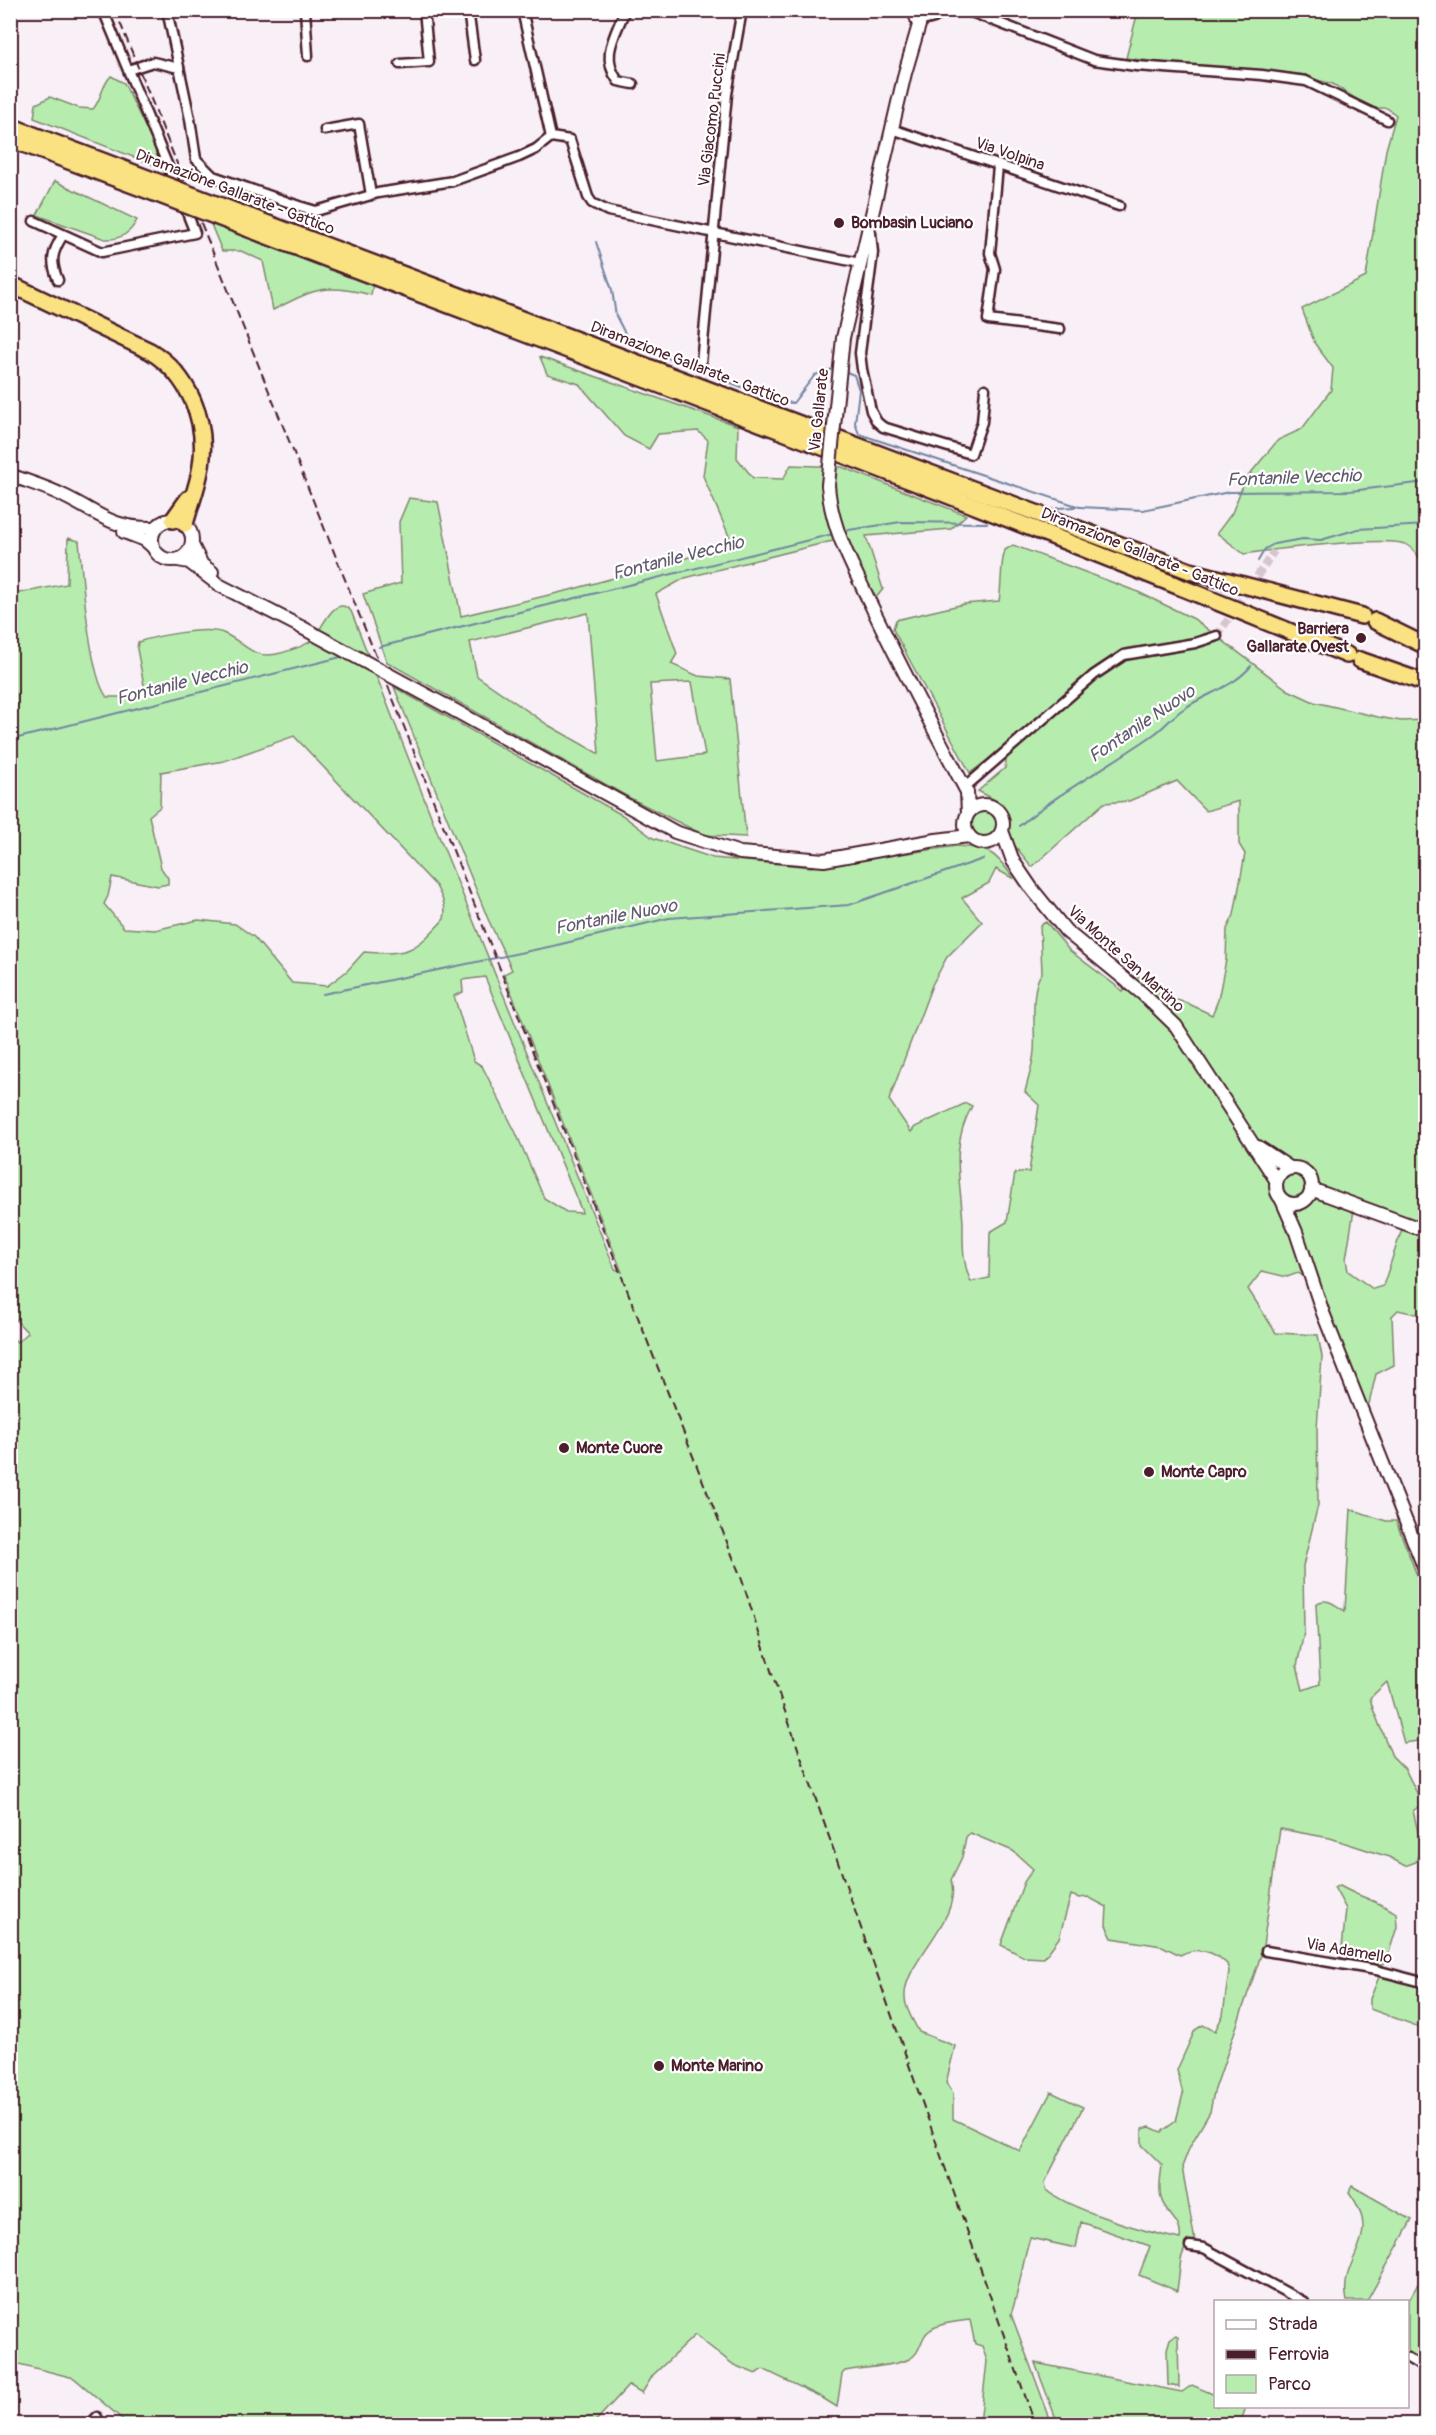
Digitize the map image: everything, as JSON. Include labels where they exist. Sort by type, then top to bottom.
[{"type":"highway","name":"Diramazione Gallarate - Gattico","points":[[11,129],[1183,587],[1354,658],[1425,682]]},
{"type":"highway","name":"Diramazione Gallarate - Gattico","points":[[250,223],[1190,570],[1368,618],[1425,646]]},
{"type":"highway","points":[[10,284],[150,351],[164,360],[177,374],[193,400],[201,431],[201,467],[179,522]]},
{"type":"street","points":[[34,221],[102,252],[195,233],[103,10]]},
{"type":"street","points":[[167,10],[196,159],[213,176],[316,211],[371,195],[453,181],[536,149],[551,137],[570,140],[592,203],[608,211],[860,263]]},
{"type":"street","points":[[305,10],[308,56]]},
{"type":"street","points":[[400,64],[429,62],[424,10]]},
{"type":"street","points":[[468,10],[475,60]]},
{"type":"street","points":[[522,10],[551,137]]},
{"type":"street","points":[[625,10],[607,55],[611,72],[618,81],[633,84]]},
{"type":"street","name":"Via Giacomo Puccini","points":[[701,363],[727,94],[742,10]]},
{"type":"street","points":[[917,16],[934,18],[945,10]]},
{"type":"street","points":[[966,10],[1094,60],[1136,66],[1300,80],[1314,84],[1388,120]]},
{"type":"street","name":"Via Gallarate","points":[[917,16],[843,338],[828,485],[830,506],[840,539],[902,670],[966,790],[967,816]]},
{"type":"street","points":[[128,70],[153,62],[179,68]]},
{"type":"street","points":[[325,130],[359,124],[371,195]]},
{"type":"street","name":"Via Volpina","points":[[892,129],[1119,206]]},
{"type":"street","points":[[998,166],[990,253],[995,269],[988,320],[1060,329]]},
{"type":"street","points":[[870,220],[873,253],[860,353],[868,401],[877,422],[883,427],[971,454],[982,422],[985,389]]},
{"type":"street","points":[[58,280],[52,260],[53,250],[63,235]]},
{"type":"street","points":[[10,475],[62,494],[115,525],[135,529],[155,528]]},
{"type":"street","points":[[30,483],[114,529],[145,540],[160,557],[166,560],[189,562],[219,585],[301,627],[675,832],[740,853],[824,860],[969,836]]},
{"type":"street","points":[[153,547],[155,528],[160,524],[179,522],[192,534],[192,545],[202,564],[221,581],[275,614]]},
{"type":"street","points":[[178,560],[184,557],[192,545]]},
{"type":"street","points":[[967,816],[965,825],[969,836],[979,843],[995,840],[1002,831],[1001,815],[966,790],[1094,675],[1124,655],[1195,643],[1217,636]]},
{"type":"street","points":[[936,840],[954,831],[974,808],[988,805]]},
{"type":"street","name":"Via Monte San Martino","points":[[1002,831],[1011,858],[1032,889],[1066,931],[1143,994],[1176,1026],[1256,1145],[1276,1180],[1277,1194],[1296,1232],[1323,1313],[1425,1572]]},
{"type":"street","name":"Via Monte San Martino","points":[[985,843],[1011,858]]},
{"type":"street","name":"Via Monte San Martino","points":[[1256,1145],[1290,1168],[1306,1173],[1310,1177],[1311,1189]]},
{"type":"street","points":[[1276,1180],[1282,1172],[1290,1168]]},
{"type":"street","points":[[1282,1200],[1287,1203],[1299,1203],[1309,1195],[1311,1189],[1425,1231]]},
{"type":"street","name":"Via Monte San Martino","points":[[1296,1232],[1299,1203]]},
{"type":"street","name":"Via Adamello","points":[[1266,1951],[1376,1970],[1425,1983]]},
{"type":"street","points":[[1190,2246],[1204,2248],[1302,2300]]},
{"type":"street","points":[[1409,2359],[1425,2369]]},
{"type":"street","points":[[90,2424],[97,2417]]},
{"type":"green space","points":[[1138,11],[1425,11],[1425,565],[1410,546],[1396,542],[1328,544],[1244,554],[1217,533],[1232,513],[1245,480],[1278,440],[1302,429],[1331,390],[1333,368],[1315,344],[1302,309],[1366,277],[1386,150],[1396,115],[1387,108],[1370,108],[1333,84],[1305,75],[1251,69],[1205,68],[1126,58]]},
{"type":"green space","points":[[111,76],[124,83],[162,162],[156,166],[34,118],[36,104],[50,97],[79,108],[93,109]]},
{"type":"green space","points":[[55,181],[137,220],[124,235],[105,239],[37,215]]},
{"type":"green space","points":[[210,222],[373,284],[371,295],[342,289],[320,290],[273,310],[263,261],[241,251],[222,251]]},
{"type":"green space","points":[[540,357],[738,426],[737,458],[753,478],[783,479],[791,465],[842,467],[966,515],[951,529],[866,536],[883,589],[875,599],[847,539],[685,578],[656,594],[677,654],[671,664],[698,676],[730,679],[746,837],[704,835],[630,798],[387,662],[363,594],[401,583],[399,522],[409,498],[438,502],[461,616],[570,590],[733,545],[703,476],[708,440],[698,431],[658,434],[649,449],[624,436],[579,384],[547,374]],"holes":[[[588,613],[599,754],[548,725],[477,676],[470,642]],[[692,682],[705,755],[657,761],[650,684]]]},
{"type":"green space","points":[[68,538],[79,541],[91,647],[95,668],[107,697],[121,697],[145,690],[137,649],[138,642],[181,633],[215,631],[231,637],[256,653],[271,655],[297,648],[311,641],[328,616],[339,606],[345,606],[351,611],[438,834],[615,1269],[622,1272],[504,974],[512,970],[488,919],[394,687],[622,815],[653,838],[713,858],[811,867],[957,846],[985,850],[1002,863],[1014,879],[996,869],[989,883],[962,898],[982,922],[947,957],[932,985],[889,1100],[911,1132],[915,1127],[966,1103],[972,1106],[961,1136],[958,1164],[964,1253],[971,1282],[989,1278],[990,1232],[1007,1222],[1015,1173],[1029,1172],[1039,1105],[1025,1092],[1034,1051],[1034,999],[1042,973],[1040,925],[1046,922],[1069,950],[1123,991],[1130,978],[1135,976],[1142,978],[1162,996],[1187,1003],[1212,1015],[1218,1000],[1226,960],[1227,929],[1234,915],[1245,854],[1239,844],[1239,801],[1206,811],[1177,781],[1129,801],[1104,803],[1032,867],[1011,841],[1003,804],[978,791],[1005,768],[1008,745],[970,773],[893,629],[896,620],[964,604],[999,601],[1003,556],[1005,550],[1013,545],[1138,592],[1194,619],[1288,690],[1314,702],[1401,721],[1425,720],[1425,1316],[1398,1310],[1392,1316],[1394,1365],[1376,1374],[1368,1408],[1328,1311],[1321,1285],[1298,1273],[1287,1277],[1262,1271],[1248,1289],[1276,1333],[1318,1335],[1322,1357],[1317,1428],[1318,1505],[1303,1566],[1304,1632],[1297,1666],[1303,1690],[1320,1684],[1316,1604],[1327,1601],[1345,1611],[1351,1509],[1386,1521],[1396,1521],[1425,1596],[1425,1740],[1404,1743],[1387,1682],[1370,1698],[1392,1756],[1405,1769],[1421,1801],[1422,1804],[1413,1811],[1421,1844],[1416,1862],[1405,1866],[1389,1857],[1330,1838],[1280,1829],[1262,1952],[1214,2092],[1210,2112],[1190,2146],[1182,2167],[1195,2241],[1187,2242],[1181,2259],[1177,2291],[1139,2275],[1150,2246],[1081,2222],[1076,2248],[1030,2238],[1011,2314],[1052,2424],[980,2424],[987,2361],[982,2346],[975,2344],[970,2320],[945,2324],[927,2332],[915,2355],[909,2359],[887,2365],[845,2371],[842,2374],[837,2407],[763,2369],[756,2374],[734,2365],[695,2335],[653,2375],[642,2393],[629,2385],[593,2424],[128,2424],[74,2378],[11,2362],[10,1335],[17,1342],[28,1333],[10,1314],[11,590],[20,593],[67,584]],"holes":[[[294,736],[436,886],[444,906],[444,919],[410,949],[391,953],[364,952],[347,971],[327,986],[292,983],[254,937],[235,924],[198,920],[155,930],[124,928],[104,904],[112,877],[158,886],[168,884],[168,878],[161,868],[149,816],[160,807],[161,772],[224,761]],[[485,977],[582,1213],[566,1212],[544,1198],[516,1133],[482,1066],[474,1061],[454,996],[463,992],[462,980]],[[1354,1210],[1402,1229],[1383,1286],[1373,1289],[1348,1271],[1346,1259]],[[970,1833],[1013,1851],[1033,1869],[1024,1882],[1001,1945],[1024,1957],[1044,1958],[1059,1938],[1071,1895],[1079,1898],[1088,1897],[1107,1907],[1106,1925],[1112,1938],[1162,1946],[1180,1955],[1198,1950],[1205,1951],[1227,1964],[1229,1971],[1223,2015],[1215,2031],[1203,2025],[1195,2030],[1177,2070],[1183,2094],[1176,2121],[1161,2132],[1150,2127],[1142,2129],[1142,2145],[1162,2165],[1160,2194],[1163,2204],[1179,2227],[1180,2239],[1089,2212],[1056,2197],[1046,2189],[1045,2182],[1083,2107],[1051,2092],[1020,2151],[953,2119],[953,2093],[946,2083],[955,2046],[919,2032],[908,2011],[905,1998],[907,1984],[913,1970],[948,1911],[952,1895],[951,1880],[962,1857],[966,1837]]]},
{"type":"green space","points":[[985,811],[994,815],[998,824],[994,833],[985,837],[976,833],[972,824],[976,815]]},
{"type":"green space","points":[[1340,1886],[1396,1913],[1397,1927],[1386,1962],[1379,1965],[1341,1958],[1346,1909],[1334,1887]]},
{"type":"green space","points":[[1386,1976],[1425,1987],[1425,2029],[1370,2009],[1370,1999],[1379,1977]]},
{"type":"green space","points":[[1352,2186],[1412,2220],[1368,2300],[1347,2300],[1348,2272],[1362,2236],[1363,2224],[1359,2209],[1349,2192]]},
{"type":"green space","points":[[1425,2271],[1425,2342],[1416,2359],[1409,2355],[1409,2300]]},
{"type":"green space","points":[[1176,2335],[1178,2337],[1179,2387],[1168,2385],[1167,2349],[1170,2339]]},
{"type":"green space","points":[[1035,2363],[1182,2392],[1192,2385],[1214,2395],[1214,2408],[1246,2408],[1240,2424],[1058,2424]]},
{"type":"waterway","points":[[596,242],[612,290],[616,316],[630,343],[777,401],[793,403],[815,375],[836,368]]},
{"type":"waterway","points":[[844,371],[854,375],[859,390],[855,423],[859,434],[1080,507]]},
{"type":"waterway","name":"Fontanile Vecchio","points":[[1080,507],[1143,510],[1229,492],[1350,491],[1426,482]]},
{"type":"waterway","name":"Fontanile Vecchio","points":[[1057,508],[1075,507]]},
{"type":"waterway","name":"Fontanile Vecchio","points":[[842,531],[901,522],[987,523]]},
{"type":"waterway","name":"Fontanile Nuovo","points":[[1258,561],[1265,549],[1274,544],[1303,539],[1321,540],[1358,529],[1426,525]]},
{"type":"waterway","name":"Fontanile Vecchio","points":[[379,647],[833,534]]},
{"type":"waterway","name":"Fontanile Vecchio","points":[[10,740],[345,656]]},
{"type":"waterway","name":"Fontanile Nuovo","points":[[1019,826],[1051,801],[1153,735],[1181,711],[1237,679],[1251,666]]},
{"type":"waterway","name":"Fontanile Nuovo","points":[[323,994],[553,946],[669,918],[849,905],[983,859]]},
{"type":"tunnel","points":[[1217,636],[1274,551]]},
{"type":"railway","points":[[115,10],[382,671],[742,1580],[774,1680],[1035,2424]]},
{"type":"place","name":"Bombasin Luciano","points":[[839,223]]},
{"type":"place","name":"Barriera Gallarate Ovest","points":[[1361,638]]},
{"type":"place","name":"Monte Cuore","points":[[564,1448]]},
{"type":"place","name":"Monte Capro","points":[[1149,1472]]},
{"type":"place","name":"Monte Marino","points":[[659,2066]]}]
